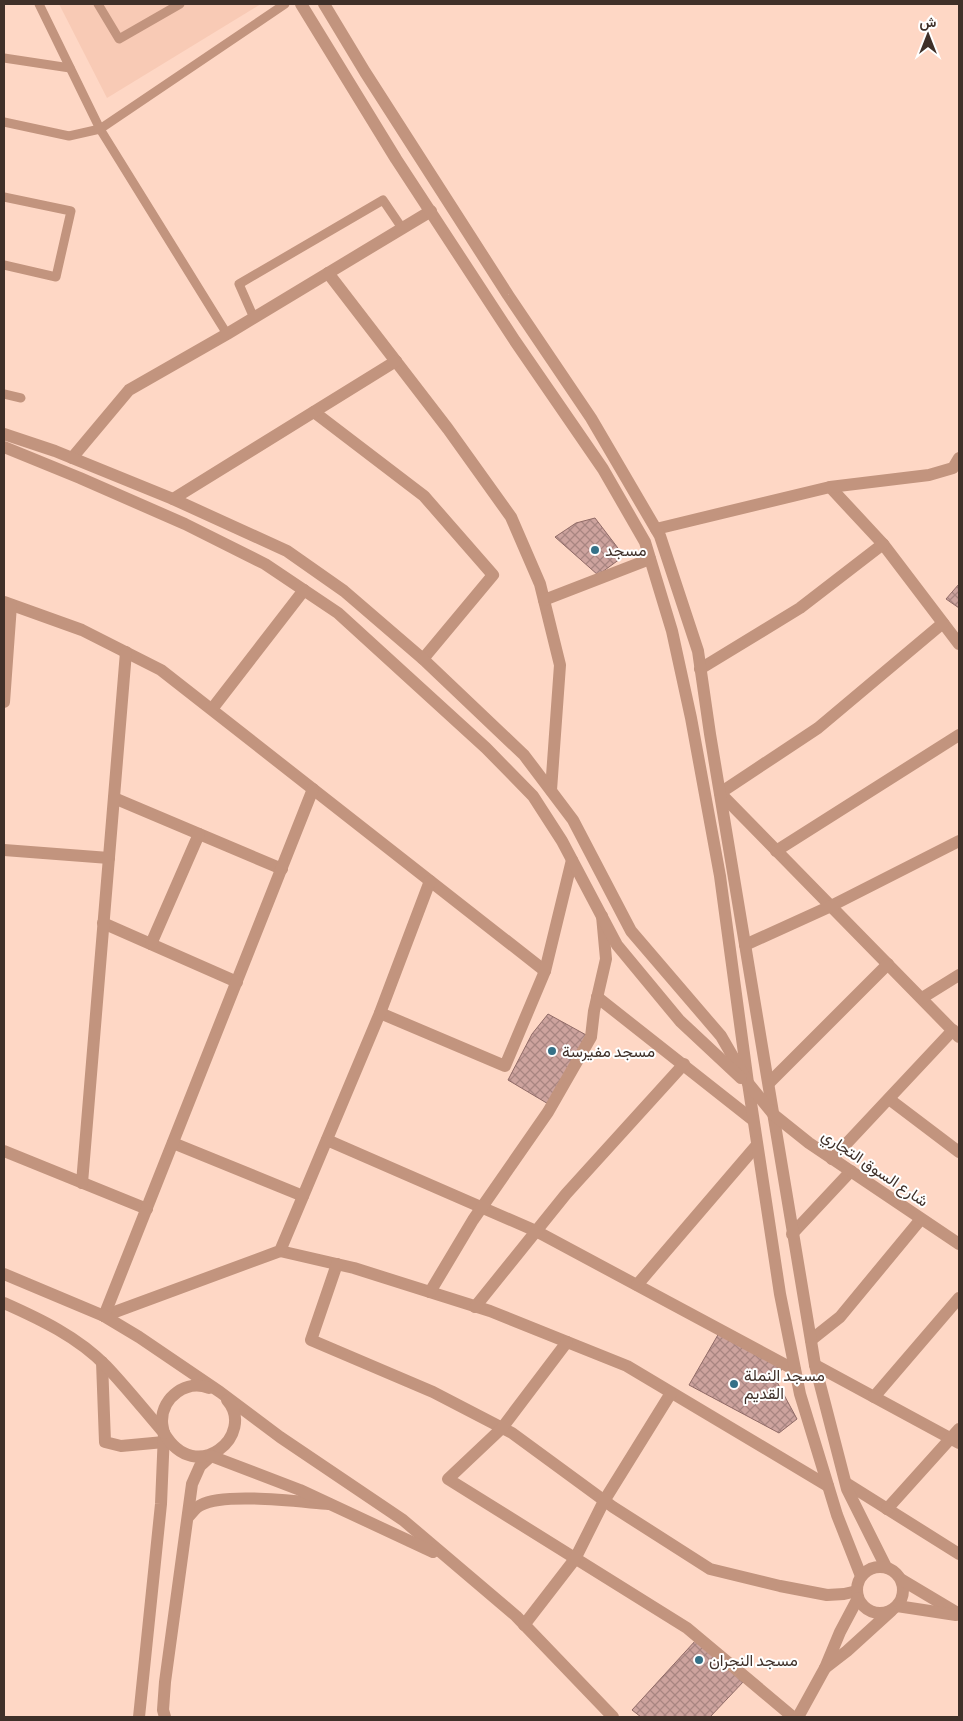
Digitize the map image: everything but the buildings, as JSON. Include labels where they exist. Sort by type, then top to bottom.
[{"type":"street","points":[[301,4],[396,159],[515,341],[603,469],[644,542],[672,631],[693,727],[720,876],[753,1120],[780,1294],[795,1370],[800,1394],[828,1486],[861,1576],[858,1594],[826,1668],[798,1717]]},
{"type":"street","points":[[324,4],[365,72],[508,296],[591,418],[660,536],[698,651],[792,1234],[815,1364],[846,1483],[886,1567],[898,1574],[902,1580],[959,1615]]},
{"type":"street","points":[[64,472],[72,458],[129,390],[228,334],[430,211]]},
{"type":"street","points":[[328,274],[448,429],[511,517],[540,584],[560,665],[551,790]]},
{"type":"street","points":[[173,499],[396,361]]},
{"type":"street","points":[[314,412],[424,496],[493,575],[423,659]]},
{"type":"street","points":[[4,434],[72,458],[173,499],[287,551],[344,591],[423,659],[524,755],[551,790],[573,820],[632,931],[721,1036],[748,1083]]},
{"type":"street","points":[[4,448],[201,532],[266,564],[338,613],[486,748],[533,796],[572,860],[617,945],[680,1021],[733,1072],[748,1083],[769,1083],[888,964]]},
{"type":"street","points":[[656,529],[830,487],[929,475],[953,468],[959,458]]},
{"type":"street","points":[[830,487],[883,544],[959,644]]},
{"type":"street","points":[[700,669],[800,608],[883,544]]},
{"type":"street","points":[[544,600],[650,559]]},
{"type":"street","points":[[212,709],[304,590]]},
{"type":"street","points":[[4,702],[7,603],[82,630],[161,670],[545,971]]},
{"type":"street","points":[[720,793],[818,728],[943,623]]},
{"type":"street","points":[[82,1183],[126,652]]},
{"type":"street","points":[[776,851],[959,735]]},
{"type":"street","points":[[104,1316],[313,789]]},
{"type":"street","points":[[720,793],[956,1034],[889,1099],[832,1159]]},
{"type":"street","points":[[114,798],[282,868]]},
{"type":"street","points":[[151,944],[199,834]]},
{"type":"street","points":[[745,945],[831,906],[959,841]]},
{"type":"street","points":[[4,850],[109,858]]},
{"type":"street","points":[[380,1013],[505,1066],[545,971],[572,860]]},
{"type":"street","points":[[280,1251],[380,1013],[430,881]]},
{"type":"street","points":[[430,1292],[481,1208],[548,1112],[591,1037],[606,958],[602,916]]},
{"type":"street","points":[[103,923],[237,982]]},
{"type":"street","points":[[922,998],[959,975]]},
{"type":"street","points":[[597,998],[684,1064],[753,1120]]},
{"type":"street","points":[[475,1307],[566,1194],[684,1064]]},
{"type":"street","name":"شارع السوق التجاري","points":[[748,1083],[774,1115],[832,1159],[959,1244]]},
{"type":"street","points":[[889,1099],[959,1152]]},
{"type":"street","points":[[327,1140],[536,1231],[795,1370]]},
{"type":"street","points":[[173,1144],[303,1196]]},
{"type":"street","points":[[637,1285],[757,1145]]},
{"type":"street","points":[[4,1151],[147,1209]]},
{"type":"street","points":[[792,1234],[851,1171]]},
{"type":"street","points":[[811,1340],[840,1317],[921,1219]]},
{"type":"street","points":[[104,1316],[280,1251],[337,1264],[475,1307],[626,1366],[828,1486]]},
{"type":"street","points":[[337,1264],[311,1340],[433,1392],[512,1433],[604,1501],[710,1569],[827,1595],[858,1594]]},
{"type":"street","points":[[4,1274],[104,1316],[220,1392],[273,1433],[403,1520],[524,1625],[614,1717]]},
{"type":"street","points":[[874,1397],[959,1298]]},
{"type":"street","points":[[4,1304],[22,1311],[72,1338],[102,1362],[170,1444],[180,1452],[192,1456],[211,1456],[300,1490],[449,1560]]},
{"type":"street","points":[[567,1342],[502,1428],[448,1479],[687,1628],[793,1717]]},
{"type":"street","points":[[102,1362],[105,1442],[121,1446],[164,1437]]},
{"type":"street","points":[[815,1364],[874,1397],[956,1437],[887,1509]]},
{"type":"street","points":[[138,1717],[161,1504],[164,1437],[162,1421],[164,1410],[170,1399],[178,1391],[200,1384],[220,1392],[232,1406],[234,1426],[230,1437],[224,1445],[200,1466],[192,1484],[165,1682],[163,1710],[165,1717]]},
{"type":"street","points":[[524,1625],[575,1559],[604,1501],[671,1393]]},
{"type":"street","points":[[846,1483],[959,1554]]},
{"type":"street","points":[[189,1516],[202,1504],[225,1499],[261,1499],[331,1504]]},
{"type":"street","points":[[861,1576],[872,1568],[886,1567]]},
{"type":"street","points":[[826,1668],[894,1608],[904,1594],[902,1580]]},
{"type":"street","points":[[858,1594],[862,1605],[868,1610],[883,1613],[894,1608],[959,1615]]},
{"type":"lane","points":[[39,4],[100,129],[228,334]]},
{"type":"lane","points":[[98,4],[119,39],[180,4]]},
{"type":"lane","points":[[4,122],[69,136],[100,129],[285,4]]},
{"type":"lane","points":[[4,58],[70,68]]},
{"type":"lane","points":[[4,197],[71,211],[56,277],[4,265]]},
{"type":"lane","points":[[254,318],[239,284],[383,200],[402,228]]},
{"type":"lane","points":[[4,394],[21,398]]},
{"type":"shaded area","points":[[59,4],[261,4],[107,98]]},
{"type":"place","name":"مسجد","points":[[595,550]]},
{"type":"place","name":"مسجد مفيرسة","points":[[552,1051]]},
{"type":"place","name":"مسجد النملة القديم","points":[[734,1384]]},
{"type":"place","name":"مسجد النجران","points":[[699,1660]]}]
